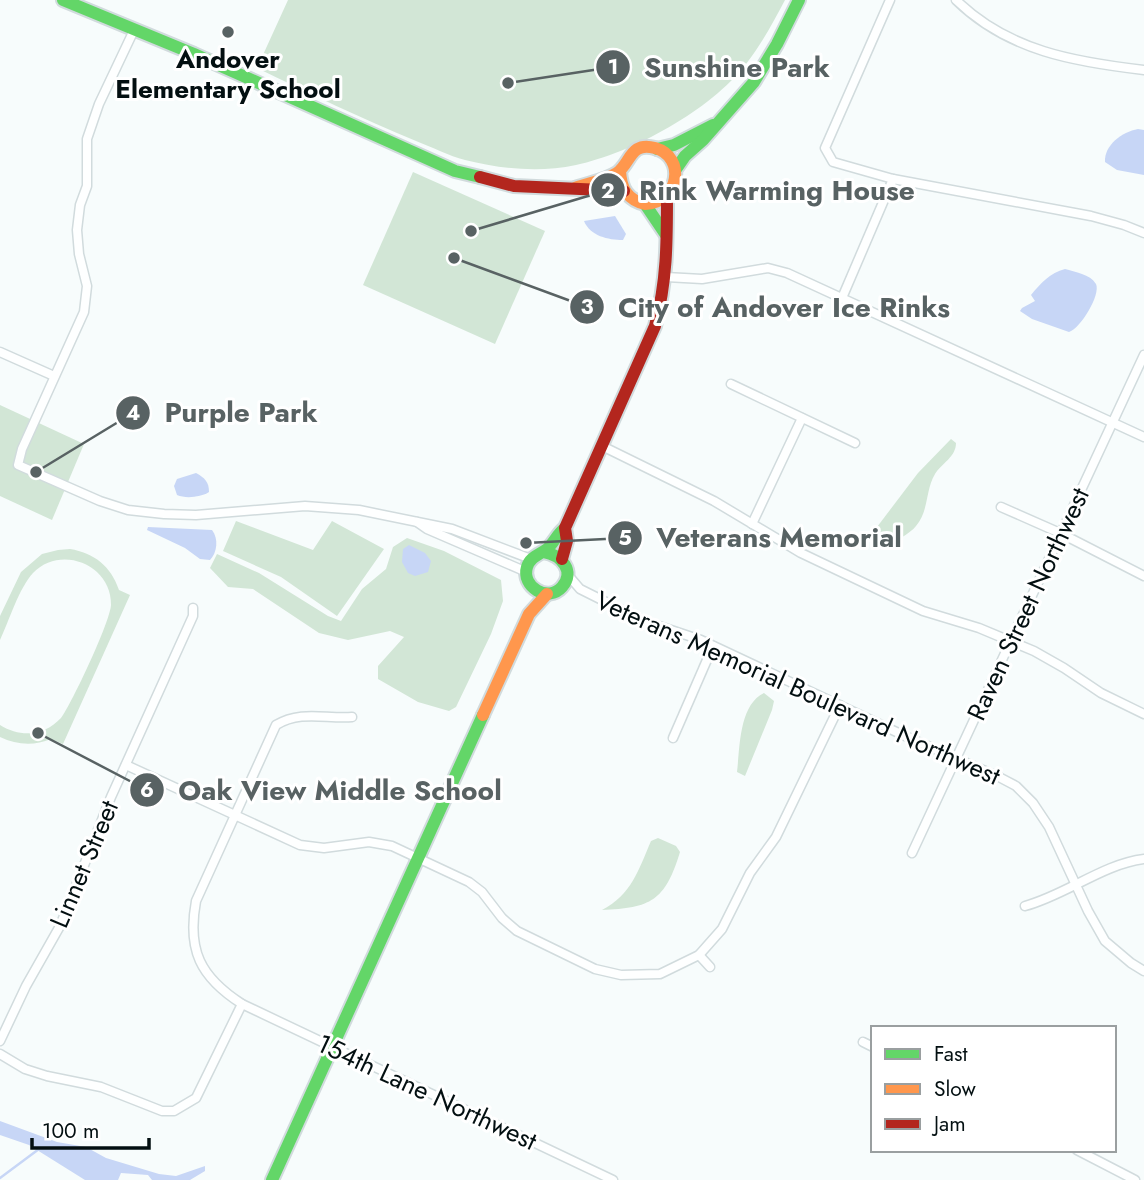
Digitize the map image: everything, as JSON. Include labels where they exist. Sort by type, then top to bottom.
[{"type":"street","points":[[63,0],[135,28],[455,171],[514,187],[624,191]]},
{"type":"street","points":[[676,169],[665,153],[647,147],[629,154],[620,170],[620,180],[624,191],[636,202],[654,204],[667,197],[674,187],[676,169],[685,156],[703,140],[762,71],[799,0]]},
{"type":"street","points":[[890,0],[825,148],[833,162],[893,179],[1091,216],[1144,233]]},
{"type":"street","points":[[956,0],[995,29],[1033,49],[1067,60],[1144,70]]},
{"type":"street","points":[[135,28],[99,104],[87,139],[87,186],[80,205],[76,230],[87,286],[84,312],[22,449],[18,465],[100,501],[128,510],[197,515],[305,506],[359,510],[452,528],[531,559]]},
{"type":"street","points":[[657,149],[674,145],[716,124]]},
{"type":"street","points":[[574,188],[620,170]]},
{"type":"street","points":[[842,298],[893,179]]},
{"type":"street","points":[[562,559],[567,541],[565,528],[655,326],[666,277],[667,197]]},
{"type":"street","points":[[645,204],[666,235]]},
{"type":"street","points":[[666,277],[702,279],[768,268],[787,273],[1144,437]]},
{"type":"street","points":[[0,352],[54,376]]},
{"type":"street","name":"Raven Street Northwest","points":[[912,853],[1144,355]]},
{"type":"street","points":[[731,384],[855,443]]},
{"type":"street","points":[[752,524],[802,418]]},
{"type":"street","points":[[601,446],[714,501],[801,553],[923,611],[1011,640],[1064,668],[1101,693],[1144,714]]},
{"type":"street","points":[[1001,507],[1060,533],[1144,576]]},
{"type":"street","points":[[272,1180],[529,614],[531,587],[522,570],[426,529],[417,522]]},
{"type":"street","points":[[526,575],[531,559],[544,552],[556,534],[565,528]]},
{"type":"street","points":[[544,552],[557,555],[566,564],[568,575],[561,589]]},
{"type":"street","name":"Veterans Memorial Boulevard Northwest","points":[[568,575],[580,589],[659,627],[713,646],[1016,786],[1049,827],[1105,942],[1144,971]]},
{"type":"street","points":[[531,587],[541,594],[561,589],[580,589]]},
{"type":"street","points":[[529,614],[547,594]]},
{"type":"street","name":"Linnet Street","points":[[0,1041],[26,986],[60,926],[126,765],[193,616],[193,608]]},
{"type":"street","points":[[673,738],[713,646]]},
{"type":"street","points":[[126,765],[300,845],[324,848],[369,842],[391,846],[469,882],[482,892],[502,918],[517,931],[596,969],[621,975],[660,974],[699,955],[722,929],[750,873],[776,837],[840,705]]},
{"type":"street","name":"154th Lane Northwest","points":[[352,717],[296,715],[276,724],[196,901],[191,926],[193,945],[204,968],[227,994],[242,1004],[613,1180]]},
{"type":"street","points":[[1025,906],[1052,898],[1117,866],[1144,859]]},
{"type":"street","points":[[699,955],[709,967]]},
{"type":"street","points":[[0,1054],[25,1069],[68,1082],[101,1087],[162,1111],[174,1111],[196,1098],[242,1004]]},
{"type":"street","points":[[863,1042],[871,1046]]},
{"type":"street","points":[[1081,1152],[1136,1180]]},
{"type":"green space","points":[[288,0],[785,0],[746,64],[713,98],[692,113],[645,140],[598,159],[562,167],[520,169],[492,166],[453,156],[396,133],[257,68]]},
{"type":"green space","points":[[413,172],[545,231],[495,344],[363,285]]},
{"type":"green space","points":[[0,405],[84,444],[52,520],[0,496]]},
{"type":"green space","points":[[951,439],[956,443],[955,448],[935,474],[916,526],[885,549],[875,548],[872,539],[874,531],[918,473]]},
{"type":"green space","points":[[236,521],[313,550],[332,521],[384,549],[337,616],[281,577],[223,551]]},
{"type":"green space","points":[[407,538],[444,551],[501,580],[503,601],[491,634],[456,707],[449,711],[418,702],[378,679],[378,666],[404,637],[390,631],[348,640],[319,633],[253,589],[228,587],[210,568],[217,554],[259,573],[328,616],[341,621],[362,589],[386,569],[393,547]]},
{"type":"green space","points":[[70,549],[94,557],[111,574],[119,590],[130,595],[63,744],[51,739],[32,744],[6,740],[0,737],[0,725],[16,732],[32,733],[47,729],[61,718],[90,662],[109,614],[109,591],[103,579],[83,563],[57,560],[44,564],[28,579],[0,640],[0,616],[21,572],[42,554]]},
{"type":"green space","points":[[764,693],[774,701],[772,710],[745,776],[737,772],[742,728],[750,707]]},
{"type":"green space","points":[[658,838],[676,846],[680,852],[662,891],[644,904],[602,910],[627,889],[638,872],[651,841]]},
{"type":"water","points":[[1138,129],[1144,130],[1144,175],[1117,170],[1105,162],[1107,150],[1115,140]]},
{"type":"water","points":[[615,216],[626,234],[623,240],[600,236],[584,221]]},
{"type":"water","points":[[1065,269],[1090,278],[1097,289],[1079,325],[1069,332],[1032,319],[1020,311],[1035,301],[1031,295],[1042,283]]},
{"type":"water","points":[[196,473],[206,481],[209,492],[193,497],[177,495],[174,486],[177,479]]},
{"type":"water","points":[[148,527],[212,530],[216,542],[214,554],[210,560],[200,559],[185,548],[147,530]]},
{"type":"water","points":[[409,545],[425,553],[431,561],[428,572],[415,576],[408,573],[402,562],[403,549]]},
{"type":"water","points":[[0,1121],[57,1142],[86,1147],[106,1158],[159,1174],[176,1176],[205,1166],[205,1171],[190,1180],[152,1180],[148,1175],[121,1173],[118,1180],[85,1180],[29,1145],[0,1135]]},
{"type":"waterway","points":[[0,1178],[39,1149]]},
{"type":"traffic: fast","points":[[63,0],[194,54],[455,171],[480,177]]},
{"type":"traffic: fast","points":[[676,169],[754,82],[799,0]]},
{"type":"traffic: fast","points":[[657,149],[674,145],[713,125]]},
{"type":"traffic: fast","points":[[645,204],[666,235]]},
{"type":"traffic: fast","points":[[544,552],[556,556],[567,570],[566,581],[556,592],[543,593],[537,590],[528,581],[526,574],[530,561],[547,549],[565,528]]},
{"type":"traffic: fast","points":[[272,1180],[483,715]]},
{"type":"traffic: slow","points":[[575,188],[612,176],[622,169],[636,150],[647,147],[665,153],[672,160],[675,179],[665,196],[657,202],[645,204],[629,196],[622,183],[620,171]]},
{"type":"traffic: slow","points":[[483,715],[529,614],[547,594]]},
{"type":"traffic: jam","points":[[480,177],[514,186],[624,191]]},
{"type":"traffic: jam","points":[[562,559],[567,541],[565,528],[655,326],[664,277],[667,196]]},
{"type":"place","name":"Andover Elementary School","points":[[228,32]]},
{"type":"place","name":"Sunshine Park","points":[[508,83]]},
{"type":"place","name":"Rink Warming House","points":[[471,231]]},
{"type":"place","name":"City of Andover Ice Rinks","points":[[454,258]]},
{"type":"place","name":"Purple Park","points":[[36,472]]},
{"type":"place","name":"Veterans Memorial","points":[[526,543]]},
{"type":"place","name":"Oak View Middle School","points":[[38,733]]}]
